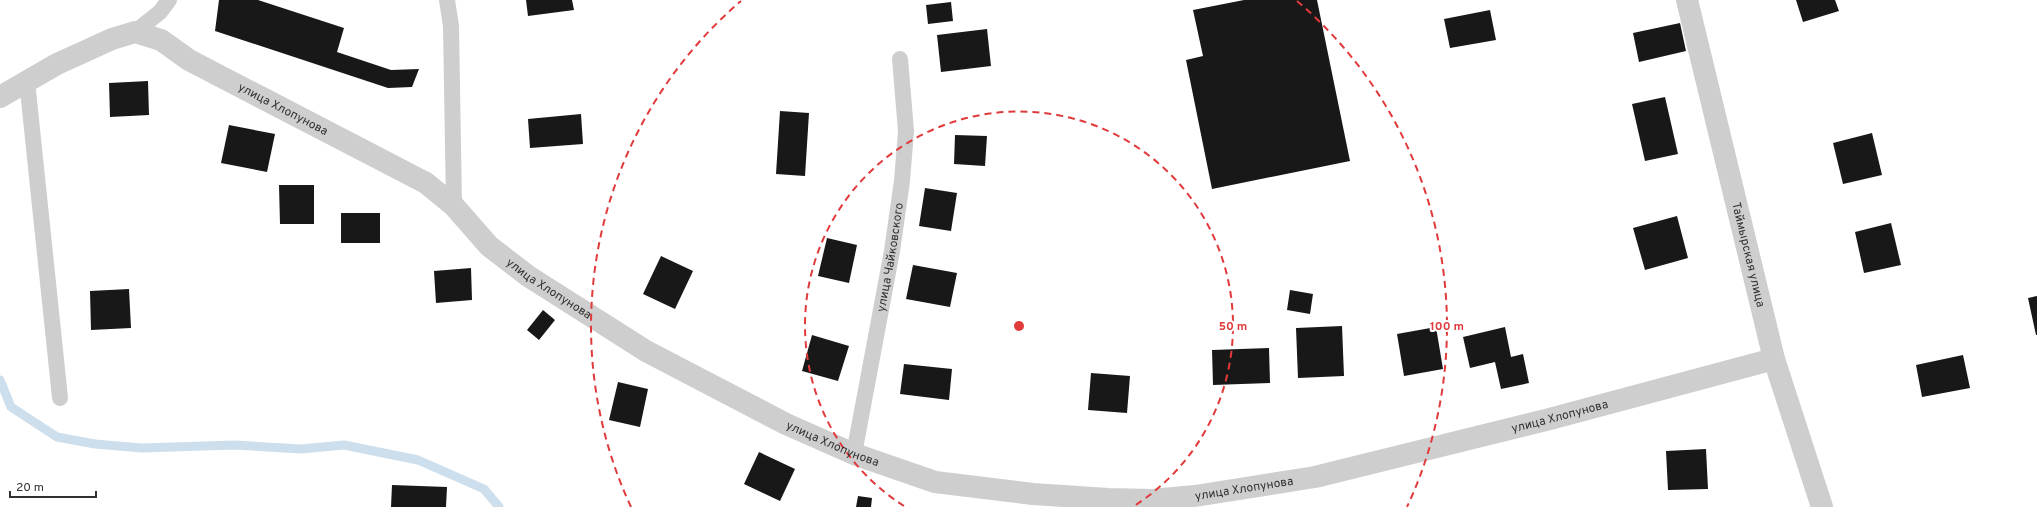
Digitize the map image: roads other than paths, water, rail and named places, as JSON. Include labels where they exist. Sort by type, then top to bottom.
[{"type":"street","name":"Таймырская улица","points":[[1687,0],[1774,359],[1822,507]]},
{"type":"street","points":[[0,96],[57,64],[112,39],[135,32]]},
{"type":"street","name":"улица Хлопунова","points":[[135,32],[161,40],[189,60],[426,183],[454,206],[495,250],[528,276],[646,351],[786,424],[854,454],[935,482],[1032,494],[1195,501],[1315,477],[1546,420],[1774,359]]},
{"type":"lane","points":[[135,32],[160,12],[169,0]]},
{"type":"lane","points":[[447,0],[451,26],[454,206]]},
{"type":"lane","name":"улица Чайковского","points":[[854,454],[892,251],[902,181],[906,131],[900,58]]},
{"type":"lane","points":[[27,81],[60,398]]},
{"type":"waterway","points":[[0,380],[11,407],[57,437],[95,444],[142,448],[235,445],[301,449],[344,445],[418,460],[484,489],[499,507]]}]
